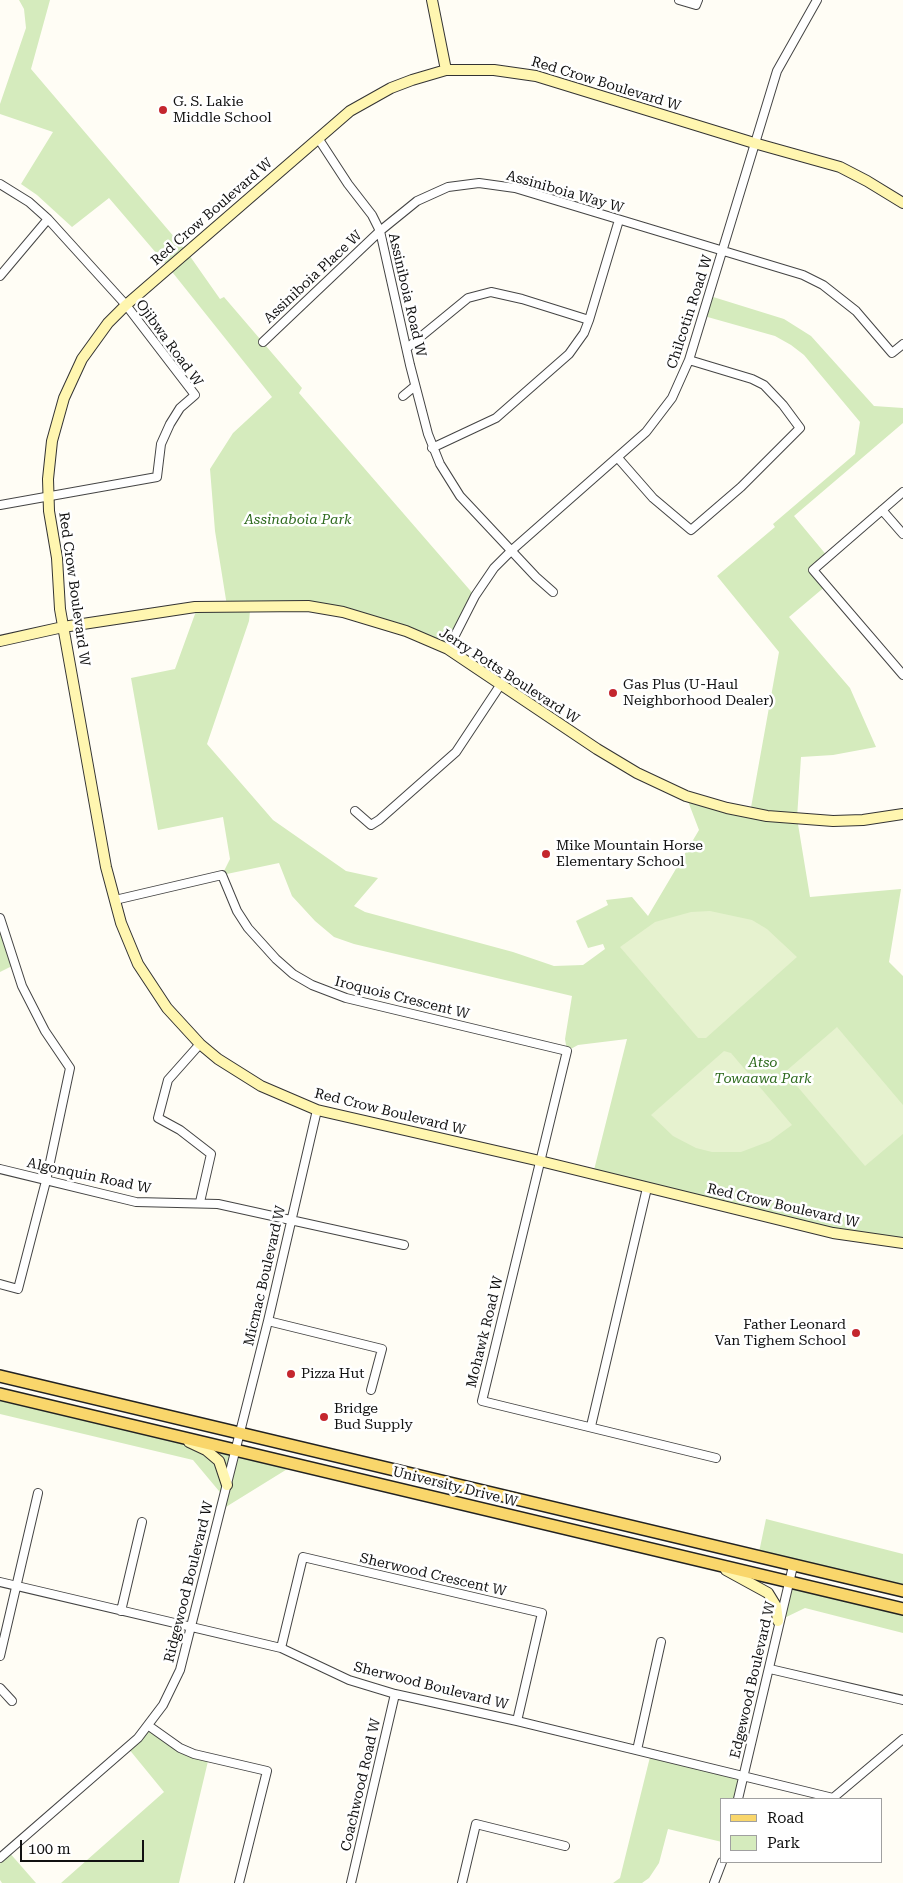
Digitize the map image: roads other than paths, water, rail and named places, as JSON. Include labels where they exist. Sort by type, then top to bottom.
[{"type":"main road","name":"University Drive W","points":[[0,1376],[903,1591]]},
{"type":"main road","name":"University Drive W","points":[[0,1394],[236,1448],[788,1583],[903,1609]]},
{"type":"street","points":[[432,0],[446,70]]},
{"type":"street","points":[[679,0],[696,5],[698,0]]},
{"type":"street","name":"Chilcotin Road W","points":[[448,650],[484,580],[512,550],[646,432],[672,398],[689,360],[724,250],[754,143],[778,71],[817,0]]},
{"type":"street","name":"Red Crow Boulevard W","points":[[903,203],[867,180],[840,167],[754,143],[536,76],[494,70],[446,70],[412,80],[369,99],[350,111],[126,305],[108,323],[82,359],[64,398],[52,441],[48,497],[57,558],[63,627],[106,867],[115,900],[128,943],[138,964],[167,1008],[200,1044],[225,1064],[261,1086],[317,1110],[540,1161],[842,1235],[903,1244]]},
{"type":"street","name":"Assiniboia Road W","points":[[318,138],[348,184],[372,215],[380,231],[415,386],[432,448],[460,496],[536,577],[553,592]]},
{"type":"street","name":"Assiniboia Way W","points":[[380,231],[417,201],[433,192],[448,187],[479,183],[515,188],[803,275],[823,285],[856,311],[892,353],[903,344]]},
{"type":"street","name":"Ojibwa Road W","points":[[0,184],[29,202],[48,219],[126,305],[195,395],[180,408],[170,424],[161,444],[156,477],[0,506]]},
{"type":"street","points":[[0,276],[48,219]]},
{"type":"street","points":[[432,448],[473,430],[508,408],[569,354],[584,333],[589,320],[619,220]]},
{"type":"street","name":"Assiniboia Place W","points":[[263,342],[380,231]]},
{"type":"street","points":[[407,348],[468,298],[491,292],[522,299],[589,320]]},
{"type":"street","points":[[618,458],[653,498],[691,530],[741,487],[800,428],[783,405],[764,385],[752,379],[689,360]]},
{"type":"street","points":[[403,396],[415,386]]},
{"type":"street","points":[[903,492],[813,570],[903,675]]},
{"type":"street","points":[[882,510],[903,534]]},
{"type":"street","name":"Jerry Potts Boulevard W","points":[[0,640],[63,627],[195,607],[308,606],[376,621],[406,631],[448,650],[605,754],[637,773],[686,796],[727,808],[768,816],[833,822],[903,814]]},
{"type":"street","points":[[355,811],[371,825],[379,820],[456,752],[501,684]]},
{"type":"street","name":"Iroquois Crescent W","points":[[115,900],[222,875],[237,911],[252,933],[293,974],[312,985],[346,998],[567,1051],[540,1161]]},
{"type":"street","points":[[0,918],[22,986],[45,1031],[70,1068],[46,1181],[18,1289],[0,1284]]},
{"type":"street","points":[[200,1044],[168,1080],[158,1118],[180,1130],[211,1154],[200,1202]]},
{"type":"street","name":"Micmac Boulevard W","points":[[236,1448],[268,1321],[317,1110]]},
{"type":"street","name":"Mohawk Road W","points":[[540,1161],[482,1401],[591,1426],[716,1458]]},
{"type":"street","name":"Algonquin Road W","points":[[0,1169],[136,1202],[200,1202],[244,1208],[404,1245]]},
{"type":"street","points":[[591,1426],[648,1188]]},
{"type":"street","points":[[268,1321],[382,1349],[372,1390]]},
{"type":"street","points":[[170,1433],[214,1456],[223,1468],[227,1485]]},
{"type":"street","name":"Ridgewood Boulevard W","points":[[0,1858],[128,1748],[150,1726],[163,1705],[180,1670],[192,1628],[236,1448]]},
{"type":"street","points":[[0,1656],[18,1586],[38,1493]]},
{"type":"street","points":[[121,1611],[142,1522]]},
{"type":"street","name":"Sherwood Crescent W","points":[[281,1648],[303,1557],[542,1613],[517,1721]]},
{"type":"street","points":[[718,1566],[768,1593],[776,1606],[778,1621]]},
{"type":"street","name":"Edgewood Boulevard W","points":[[738,1798],[770,1669],[778,1621],[793,1566]]},
{"type":"street","name":"Sherwood Boulevard W","points":[[0,1582],[281,1648],[349,1680],[396,1694],[517,1721],[833,1798],[903,1739]]},
{"type":"street","points":[[637,1750],[661,1642]]},
{"type":"street","points":[[770,1669],[903,1700]]},
{"type":"street","points":[[0,1688],[12,1701]]},
{"type":"street","name":"Coachwood Road W","points":[[351,1883],[396,1694]]},
{"type":"street","points":[[150,1726],[180,1748],[194,1754],[267,1771],[239,1883]]},
{"type":"street","points":[[462,1883],[476,1824],[565,1846]]},
{"type":"street","points":[[714,1883],[722,1863]]},
{"type":"place","name":"G. S. Lakie Middle School","points":[[163,110]]},
{"type":"place","name":"Gas Plus (U-Haul Neighborhood Dealer)","points":[[613,693]]},
{"type":"place","name":"Mike Mountain Horse Elementary School","points":[[546,854]]},
{"type":"place","name":"Father Leonard Van Tighem School","points":[[856,1333]]},
{"type":"place","name":"Pizza Hut","points":[[291,1374]]},
{"type":"place","name":"Bridge Bud Supply","points":[[324,1417]]},
{"type":"park label","name":"Assinaboia Park","points":[[298,520]]},
{"type":"park label","name":"Atso Towaawa Park","points":[[763,1072]]}]
